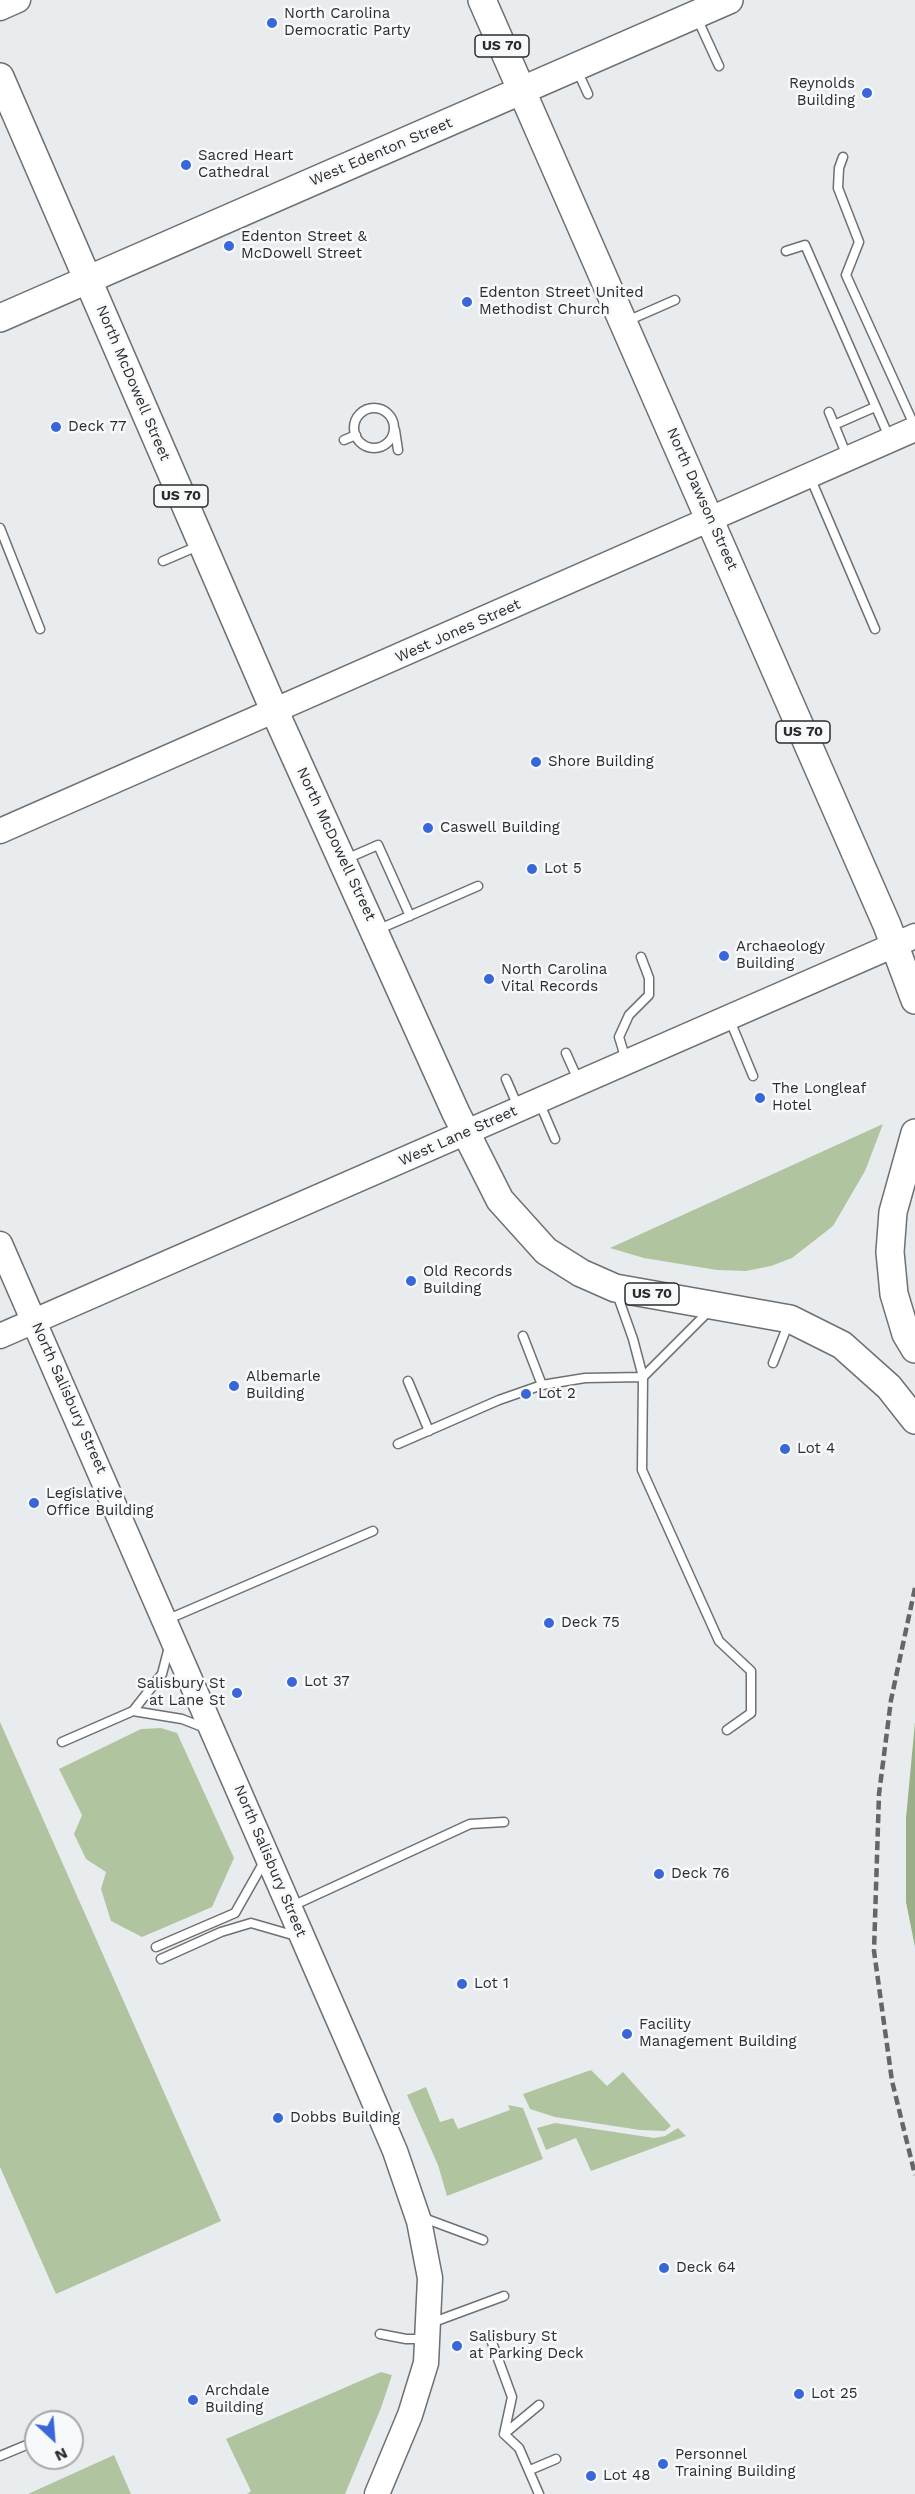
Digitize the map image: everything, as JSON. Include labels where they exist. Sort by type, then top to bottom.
[{"type":"main road","name":"North Dawson Street","points":[[482,0],[711,520],[905,940],[915,1000]]},
{"type":"main road","name":"West Edenton Street","points":[[0,318],[729,0]]},
{"type":"main road","name":"North McDowell Street","points":[[0,77],[275,712],[344,860],[465,1132],[500,1200],[546,1251],[581,1272],[615,1288],[790,1319],[842,1345],[889,1387],[915,1420]]},
{"type":"main road","points":[[915,1133],[893,1212],[891,1252],[894,1294],[906,1334],[915,1349]]},
{"type":"street","points":[[0,8],[18,0]]},
{"type":"street","name":"West Jones Street","points":[[0,831],[711,520],[915,428]]},
{"type":"street","name":"West Lane Street","points":[[0,1336],[905,940]]},
{"type":"street","name":"North Salisbury Street","points":[[0,1244],[169,1627],[395,2151],[417,2216],[430,2278],[426,2362],[410,2415],[377,2494]]},
{"type":"lane","points":[[695,15],[719,66]]},
{"type":"lane","points":[[576,67],[588,94]]},
{"type":"lane","points":[[843,157],[838,168],[838,188],[859,242],[846,275],[915,428]]},
{"type":"lane","points":[[786,251],[805,245],[890,441]]},
{"type":"lane","points":[[624,322],[675,300]]},
{"type":"lane","points":[[834,425],[875,407]]},
{"type":"lane","points":[[395,427],[392,438],[377,447],[366,446],[356,435],[355,421],[359,414],[369,408],[382,409],[388,413],[395,427],[398,450]]},
{"type":"lane","points":[[829,412],[849,459]]},
{"type":"lane","points":[[344,440],[356,435]]},
{"type":"lane","points":[[809,476],[875,628]]},
{"type":"lane","points":[[0,528],[40,629]]},
{"type":"lane","points":[[163,561],[202,544]]},
{"type":"lane","points":[[344,860],[378,845],[410,916]]},
{"type":"lane","points":[[375,931],[478,886]]},
{"type":"lane","points":[[627,1062],[618,1037],[629,1015],[649,995],[649,978],[640,957]]},
{"type":"lane","points":[[729,1017],[753,1076]]},
{"type":"lane","points":[[567,1053],[579,1083]]},
{"type":"lane","points":[[506,1079],[555,1139]]},
{"type":"lane","points":[[615,1288],[633,1339],[642,1377],[642,1470],[719,1641],[751,1671],[751,1713],[727,1730]]},
{"type":"lane","points":[[398,1444],[499,1400],[542,1385],[585,1378],[642,1377],[714,1305]]},
{"type":"lane","points":[[773,1363],[790,1319]]},
{"type":"lane","points":[[523,1336],[542,1385]]},
{"type":"lane","points":[[408,1381],[429,1431]]},
{"type":"lane","points":[[62,1742],[133,1711],[162,1674],[169,1627],[373,1531]]},
{"type":"lane","points":[[133,1711],[182,1719],[214,1732]]},
{"type":"lane","points":[[289,1907],[470,1824],[504,1822]]},
{"type":"lane","points":[[156,1947],[235,1913],[267,1856]]},
{"type":"lane","points":[[161,1959],[221,1932],[250,1923],[303,1937]]},
{"type":"lane","points":[[417,2216],[483,2240]]},
{"type":"lane","points":[[380,2334],[406,2339],[427,2332],[504,2296]]},
{"type":"lane","points":[[490,2337],[512,2397],[504,2434]]},
{"type":"lane","points":[[504,2434],[539,2405]]},
{"type":"lane","points":[[504,2434],[519,2448],[539,2494]]},
{"type":"lane","points":[[0,2457],[24,2446]]},
{"type":"lane","points":[[530,2470],[556,2459]]},
{"type":"green space","points":[[883,1124],[865,1171],[833,1226],[792,1258],[771,1266],[746,1271],[717,1270],[644,1258],[610,1248]]},
{"type":"green space","points":[[0,1722],[221,2221],[56,2294],[0,2167]]},
{"type":"green space","points":[[915,1722],[915,1947],[906,1902],[906,1818]]},
{"type":"green space","points":[[161,1728],[177,1733],[234,1858],[212,1907],[142,1937],[111,1921],[101,1889],[106,1872],[86,1859],[74,1834],[82,1815],[59,1769],[141,1729]]},
{"type":"green space","points":[[591,2070],[607,2086],[623,2072],[671,2126],[665,2131],[640,2130],[555,2117],[530,2109],[523,2094]]},
{"type":"green space","points":[[426,2087],[440,2122],[453,2118],[458,2129],[510,2110],[508,2105],[523,2108],[543,2159],[447,2196],[438,2165],[407,2095]]},
{"type":"green space","points":[[555,2123],[654,2138],[665,2136],[678,2128],[686,2136],[591,2171],[576,2138],[546,2150],[537,2128]]},
{"type":"green space","points":[[381,2372],[392,2375],[381,2408],[345,2494],[247,2494],[251,2491],[226,2439]]},
{"type":"green space","points":[[114,2455],[131,2494],[28,2494],[84,2470]]},
{"type":"railway","points":[[915,1588],[891,1700],[879,1794],[874,1951],[892,2081],[915,2175]]},
{"type":"place","name":"North Carolina Democratic Party","points":[[272,23]]},
{"type":"place","name":"Reynolds Building","points":[[867,93]]},
{"type":"place","name":"Sacred Heart Cathedral","points":[[186,165]]},
{"type":"place","name":"Edenton Street & McDowell Street","points":[[229,246]]},
{"type":"place","name":"Edenton Street United Methodist Church","points":[[467,302]]},
{"type":"place","name":"Deck 77","points":[[56,427]]},
{"type":"place","name":"Shore Building","points":[[536,762]]},
{"type":"place","name":"Caswell Building","points":[[428,828]]},
{"type":"place","name":"Lot 5","points":[[532,869]]},
{"type":"place","name":"Archaeology Building","points":[[724,956]]},
{"type":"place","name":"North Carolina Vital Records","points":[[489,979]]},
{"type":"place","name":"The Longleaf Hotel","points":[[760,1098]]},
{"type":"place","name":"Old Records Building","points":[[411,1281]]},
{"type":"place","name":"Albemarle Building","points":[[234,1386]]},
{"type":"place","name":"Lot 2","points":[[526,1394]]},
{"type":"place","name":"Lot 4","points":[[785,1449]]},
{"type":"place","name":"Legislative Office Building","points":[[34,1503]]},
{"type":"place","name":"Deck 75","points":[[549,1623]]},
{"type":"place","name":"Lot 37","points":[[292,1682]]},
{"type":"place","name":"Salisbury St at Lane St","points":[[237,1693]]},
{"type":"place","name":"Deck 76","points":[[659,1874]]},
{"type":"place","name":"Lot 1","points":[[462,1984]]},
{"type":"place","name":"Facility Management Building","points":[[627,2034]]},
{"type":"place","name":"Dobbs Building","points":[[278,2118]]},
{"type":"place","name":"Deck 64","points":[[664,2268]]},
{"type":"place","name":"Salisbury St at Parking Deck","points":[[457,2346]]},
{"type":"place","name":"Lot 25","points":[[799,2394]]},
{"type":"place","name":"Archdale Building","points":[[193,2400]]},
{"type":"place","name":"Personnel Training Building","points":[[663,2464]]},
{"type":"place","name":"Lot 48","points":[[591,2476]]}]
